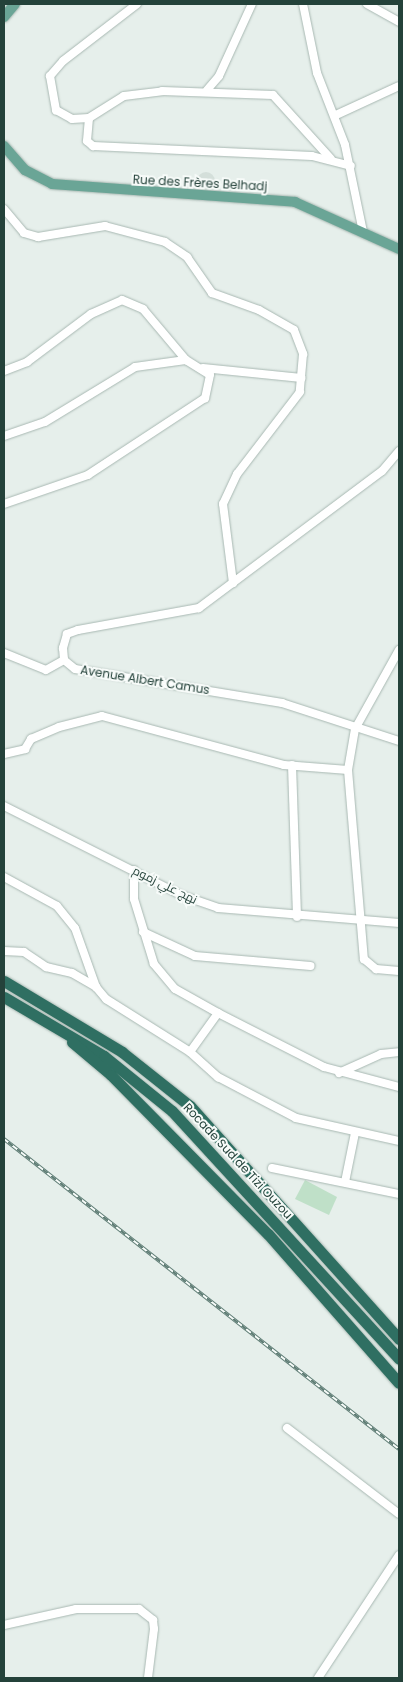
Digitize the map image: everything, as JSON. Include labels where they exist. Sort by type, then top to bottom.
[{"type":"highway","name":"Rocade Sud de Tizi Ouzou","points":[[4,982],[122,1052],[190,1106],[399,1339]]},
{"type":"highway","name":"Rocade Sud de Tizi Ouzou","points":[[4,997],[36,1014],[104,1056],[179,1118],[399,1359]]},
{"type":"highway","points":[[36,1014],[110,1075],[268,1234],[399,1383]]},
{"type":"main road","points":[[4,17],[15,4]]},
{"type":"main road","name":"Rue des Frères Belhadj","points":[[4,146],[25,170],[52,184],[281,200],[312,208],[399,249]]},
{"type":"street","points":[[137,4],[63,61],[50,76],[56,110],[72,119],[88,118],[129,94],[207,90],[273,95],[331,159]]},
{"type":"street","points":[[207,90],[219,76],[252,4]]},
{"type":"street","points":[[303,4],[317,73],[336,115],[350,166],[363,232]]},
{"type":"street","points":[[367,4],[399,22]]},
{"type":"street","points":[[336,115],[399,86]]},
{"type":"street","points":[[88,118],[87,141],[93,146],[331,159],[350,166]]},
{"type":"street","points":[[4,209],[24,233],[38,237],[105,226],[145,234],[178,249],[212,293],[259,310],[294,330],[303,354],[301,378],[295,402],[263,437],[226,493],[222,521],[233,582]]},
{"type":"street","points":[[4,362],[5,370],[27,362],[103,307],[122,300],[143,309],[186,360],[203,368],[301,378]]},
{"type":"street","points":[[4,436],[45,422],[135,367],[186,360]]},
{"type":"street","points":[[4,504],[88,475],[191,410],[205,398],[211,385],[210,375],[203,368]]},
{"type":"street","name":"Avenue Albert Camus","points":[[399,451],[382,471],[199,608],[183,613],[67,634],[64,660],[75,669],[282,703],[355,729],[399,741]]},
{"type":"street","points":[[399,650],[355,729],[348,770],[358,921],[364,959],[376,969],[399,971]]},
{"type":"street","points":[[4,653],[46,670],[64,660]]},
{"type":"street","points":[[4,754],[25,749],[31,739],[59,727],[102,716],[292,765],[348,770]]},
{"type":"street","points":[[292,765],[297,916]]},
{"type":"street","name":"نهج علي زموم","points":[[4,806],[134,870],[218,908],[399,923]]},
{"type":"street","points":[[134,870],[134,898],[154,964],[175,989],[218,1013],[339,1073],[399,1087]]},
{"type":"street","points":[[4,877],[58,906],[75,928],[96,987]]},
{"type":"street","points":[[143,932],[195,956],[311,966]]},
{"type":"street","points":[[4,951],[24,952],[46,967],[72,973],[96,987],[106,999],[190,1052],[218,1076],[296,1118],[355,1133],[399,1141]]},
{"type":"street","points":[[190,1052],[218,1013]]},
{"type":"street","points":[[339,1073],[381,1054],[399,1052]]},
{"type":"street","points":[[345,1182],[355,1133]]},
{"type":"street","points":[[272,1168],[399,1194]]},
{"type":"street","points":[[287,1428],[399,1514]]},
{"type":"street","points":[[318,1678],[399,1555]]},
{"type":"street","points":[[4,1625],[76,1609],[139,1609],[153,1620],[154,1629],[148,1678]]},
{"type":"shaded area","points":[[202,172],[210,172],[215,177],[213,188],[202,190],[197,185],[197,177]]},
{"type":"green space","points":[[305,1180],[337,1197],[329,1215],[295,1199]]},
{"type":"railway","points":[[4,1139],[399,1449]]}]
